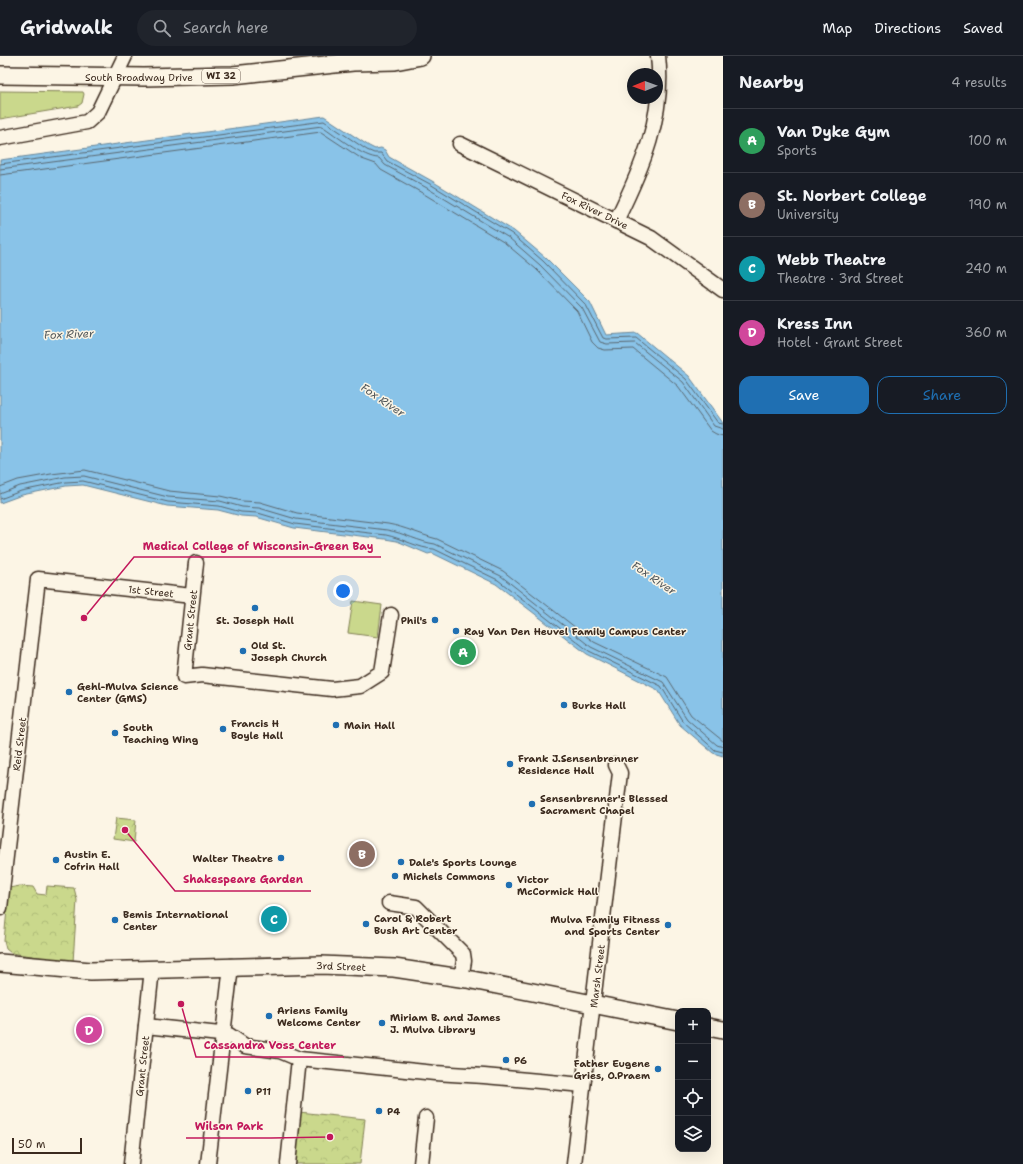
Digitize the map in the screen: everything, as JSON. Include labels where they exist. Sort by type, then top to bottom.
[{"type":"main road","name":"WI 32","points":[[353,62],[370,56]]},
{"type":"main road","name":"South Broadway Drive","points":[[0,75],[116,77],[234,75],[353,62],[395,61],[421,56]]},
{"type":"main road","name":"3rd Street","points":[[0,963],[91,971],[231,966],[321,965],[394,968],[461,978],[675,1020]]},
{"type":"main road","points":[[711,1028],[723,1030]]},
{"type":"street","points":[[0,138],[87,122],[98,112],[126,56]]},
{"type":"street","points":[[616,220],[640,171],[649,147],[658,101],[658,56]]},
{"type":"street","name":"Fox River Drive","points":[[460,144],[651,238],[723,290]]},
{"type":"street","name":"Grant Street","points":[[196,564],[184,677],[202,675],[322,688],[360,686],[382,672],[391,615]]},
{"type":"street","name":"1st Street","points":[[38,579],[192,596]]},
{"type":"street","name":"Reid Street","points":[[0,908],[38,579]]},
{"type":"street","name":"Marsh Street","points":[[574,1164],[620,773],[616,765]]},
{"type":"street","points":[[389,903],[416,907],[463,954],[464,961],[461,978]]},
{"type":"street","points":[[208,1164],[231,966]]},
{"type":"street","name":"Grant Street","points":[[131,1164],[152,969]]},
{"type":"street","points":[[146,1026],[224,1034],[232,1036],[245,1046],[280,1051],[299,1059],[435,1073],[583,1085]]},
{"type":"street","points":[[288,1164],[299,1059]]},
{"type":"street","points":[[420,1164],[426,1118]]},
{"type":"green space","points":[[0,91],[83,92],[84,94],[82,103],[78,106],[0,119]]},
{"type":"green space","points":[[353,601],[382,605],[378,637],[348,633]]},
{"type":"green space","points":[[116,818],[136,820],[134,842],[113,839]]},
{"type":"green space","points":[[20,886],[33,887],[37,894],[46,895],[47,886],[74,888],[77,900],[73,962],[11,953],[6,949],[4,941],[9,888]]},
{"type":"green space","points":[[299,1112],[365,1119],[360,1164],[293,1164]]},
{"type":"water","name":"Fox River","points":[[324,116],[369,146],[375,149],[381,148],[385,150],[389,157],[432,181],[514,231],[546,258],[590,302],[606,335],[637,333],[689,376],[723,423],[723,756],[713,753],[680,725],[658,690],[587,654],[496,584],[432,553],[428,554],[397,541],[294,528],[256,517],[241,516],[218,510],[167,506],[83,485],[66,486],[22,495],[0,503],[0,160]]},
{"type":"place","name":"St. Joseph Hall","points":[[255,608]]},
{"type":"place","name":"Medical College of Wisconsin-Green Bay","points":[[84,618]]},
{"type":"place","name":"Phil's","points":[[435,620]]},
{"type":"place","name":"Ray Van Den Heuvel Family Campus Center","points":[[456,631]]},
{"type":"place","name":"Old St. Joseph Church","points":[[243,651]]},
{"type":"place","name":"Van Dyke Gym","points":[[463,652]]},
{"type":"place","name":"Gehl-Mulva Science Center (GMS)","points":[[69,692]]},
{"type":"place","name":"Burke Hall","points":[[564,705]]},
{"type":"place","name":"Main Hall","points":[[336,725]]},
{"type":"place","name":"Francis H Boyle Hall","points":[[223,729]]},
{"type":"place","name":"South Teaching Wing","points":[[115,733]]},
{"type":"place","name":"Frank J.Sensenbrenner Residence Hall","points":[[510,764]]},
{"type":"place","name":"Sensenbrenner's Blessed Sacrament Chapel","points":[[532,804]]},
{"type":"place","name":"Shakespeare Garden","points":[[125,830]]},
{"type":"place","name":"St. Norbert College","points":[[362,854]]},
{"type":"place","name":"Walter Theatre","points":[[281,858]]},
{"type":"place","name":"Austin E. Cofrin Hall","points":[[56,860]]},
{"type":"place","name":"Dale's Sports Lounge","points":[[401,862]]},
{"type":"place","name":"Michels Commons","points":[[395,876]]},
{"type":"place","name":"Victor McCormick Hall","points":[[509,885]]},
{"type":"place","name":"Webb Theatre","points":[[274,919]]},
{"type":"place","name":"Bemis International Center","points":[[115,920]]},
{"type":"place","name":"Carol & Robert Bush Art Center","points":[[366,924]]},
{"type":"place","name":"Mulva Family Fitness and Sports Center","points":[[668,925]]},
{"type":"place","name":"Cassandra Voss Center","points":[[181,1004]]},
{"type":"place","name":"Ariens Family Welcome Center","points":[[269,1016]]},
{"type":"place","name":"Miriam B. and James J. Mulva Library","points":[[382,1023]]},
{"type":"place","name":"Kress Inn","points":[[89,1030]]},
{"type":"place","name":"P6","points":[[506,1060]]},
{"type":"place","name":"Father Eugene Gries, O.Praem","points":[[658,1069]]},
{"type":"place","name":"P11","points":[[248,1091]]},
{"type":"place","name":"P4","points":[[379,1111]]},
{"type":"place","name":"Wilson Park","points":[[330,1137]]}]
